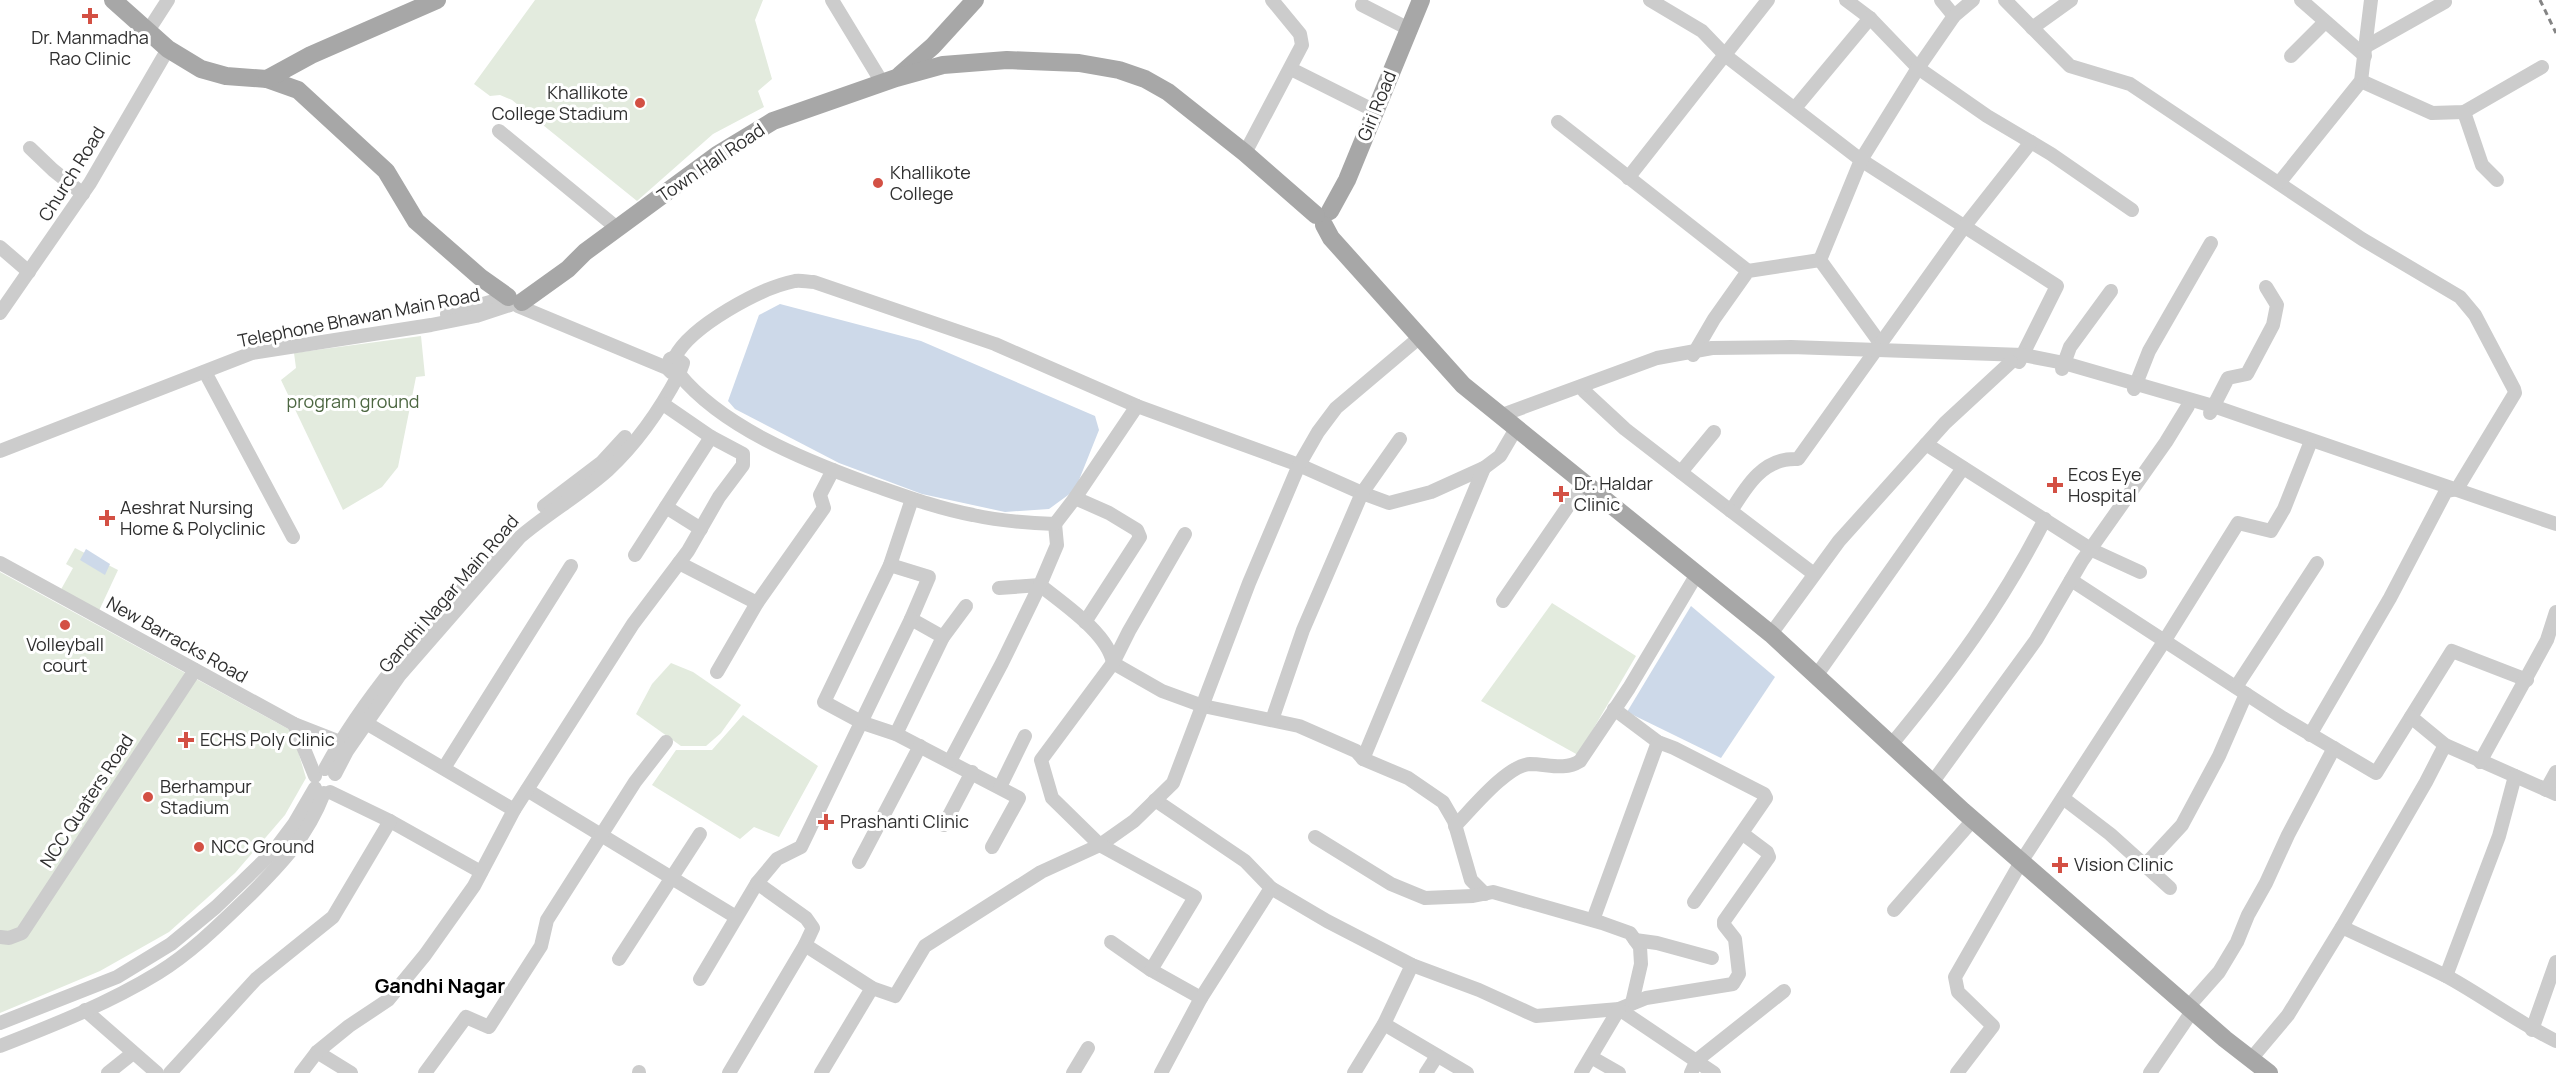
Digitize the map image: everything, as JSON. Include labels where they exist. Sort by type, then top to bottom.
[{"type":"main road","points":[[113,0],[168,49],[201,69],[226,76],[267,80],[298,90],[386,171],[416,221],[480,277],[515,300]]},
{"type":"main road","points":[[267,80],[311,56],[437,0]]},
{"type":"main road","points":[[890,81],[933,46],[975,0]]},
{"type":"main road","name":"Giri Road","points":[[1323,217],[1347,180],[1420,0]]},
{"type":"main road","points":[[933,46],[944,65]]},
{"type":"main road","name":"Town Hall Road","points":[[515,300],[563,262],[585,252],[717,155],[772,121],[944,65],[1007,60],[1079,63],[1119,70],[1145,79],[1168,92],[1323,217],[1331,238],[1463,385],[1771,634],[1973,820],[2269,1073]]},
{"type":"street","points":[[148,32],[168,0]]},
{"type":"street","points":[[832,0],[890,81]]},
{"type":"street","points":[[1245,153],[1302,45],[1300,34],[1272,0]]},
{"type":"street","points":[[1650,0],[1702,31],[1726,56],[1861,160],[2057,286],[2017,360],[1945,423],[1926,444],[1839,541],[1771,634]]},
{"type":"street","points":[[1628,178],[1768,0]]},
{"type":"street","points":[[1846,0],[1870,18],[1918,68],[1987,116],[2031,142],[2132,210]]},
{"type":"street","points":[[1941,0],[1954,16]]},
{"type":"street","points":[[1820,260],[1861,160],[1918,68],[1954,16],[1973,0]]},
{"type":"street","points":[[2005,0],[2070,66],[2130,84],[2362,239],[2460,297],[2475,315],[2515,393],[2451,490],[2310,735]]},
{"type":"street","points":[[2032,28],[2071,0]]},
{"type":"street","points":[[2301,0],[2325,22],[2365,51]]},
{"type":"street","points":[[2279,183],[2361,81],[2370,0]]},
{"type":"street","points":[[2365,51],[2445,2],[2444,0]]},
{"type":"street","points":[[1362,5],[1409,28]]},
{"type":"street","points":[[1795,108],[1870,18]]},
{"type":"street","points":[[2291,56],[2325,22]]},
{"type":"street","name":"Church Road","points":[[0,313],[83,194],[168,49]]},
{"type":"street","points":[[2361,81],[2432,114],[2464,112],[2542,67]]},
{"type":"street","points":[[1291,69],[1375,111]]},
{"type":"street","points":[[2464,112],[2482,165],[2497,180]]},
{"type":"street","points":[[1558,122],[1748,271],[1820,260]]},
{"type":"street","points":[[499,131],[617,228]]},
{"type":"street","points":[[1731,511],[1744,490],[1761,470],[1782,459],[1798,459],[1964,227],[2031,142]]},
{"type":"street","points":[[30,148],[52,170],[83,194]]},
{"type":"street","points":[[2135,387],[2149,351],[2211,243]]},
{"type":"street","points":[[0,248],[29,272]]},
{"type":"street","points":[[1820,260],[1875,351]]},
{"type":"street","points":[[1509,421],[1659,363],[1693,353],[1748,271]]},
{"type":"street","points":[[674,365],[688,338],[735,306],[796,281],[814,282],[995,344],[1137,406],[1299,465],[1389,503],[1431,492],[1484,468],[1500,456],[1509,421]]},
{"type":"street","points":[[2211,409],[2228,378],[2247,374],[2273,325],[2277,305],[2266,287]]},
{"type":"street","points":[[2063,367],[2070,347],[2111,291]]},
{"type":"street","points":[[515,300],[674,365],[715,408],[785,451],[912,500],[971,515],[1011,522],[1055,525]]},
{"type":"street","name":"Telephone Bhawan Main Road","points":[[38,437],[252,353],[476,316],[515,300]]},
{"type":"street","name":"Telephone Bhawan Main Road","points":[[38,437],[51,424],[250,346],[426,318],[515,300]]},
{"type":"street","points":[[805,945],[872,988],[894,996],[925,946],[1041,872],[1100,845],[1134,821],[1155,801],[1173,783],[1249,583],[1299,465],[1318,432],[1336,408],[1420,337]]},
{"type":"street","points":[[1509,421],[1657,358],[1693,353],[1875,351],[2017,360],[2063,367],[2211,409],[2556,524]]},
{"type":"street","name":"Gandhi Nagar Main Road","points":[[0,1023],[117,977],[171,944],[216,908],[273,852],[399,676],[520,537],[609,469],[663,404],[674,365]]},
{"type":"street","name":"Gandhi Nagar Main Road","points":[[0,1046],[85,1010],[160,972],[191,950],[230,915],[293,851],[307,830],[340,742],[367,701],[398,661],[525,520],[602,462],[655,405],[674,365]]},
{"type":"street","points":[[205,372],[293,537]]},
{"type":"street","points":[[2135,387],[2188,406],[2211,409],[2308,446],[2451,490],[2556,530]]},
{"type":"street","points":[[1584,391],[1624,429],[1814,574]]},
{"type":"street","points":[[301,1073],[317,1052],[349,1026],[388,1000],[425,955],[474,886],[514,810],[633,624],[679,563],[719,497],[743,465],[742,454],[711,437],[663,404]]},
{"type":"street","points":[[950,761],[1040,585],[1057,545],[1055,525],[1137,406]]},
{"type":"street","points":[[1932,783],[2036,640],[2071,580],[2166,442],[2188,406]]},
{"type":"street","points":[[1681,472],[1714,432]]},
{"type":"street","points":[[0,451],[38,437]]},
{"type":"street","points":[[635,555],[711,437]]},
{"type":"street","points":[[1272,720],[1303,630],[1362,493],[1400,439]]},
{"type":"street","points":[[1926,444],[2092,550],[2140,572]]},
{"type":"street","points":[[1957,1073],[1993,1026],[1958,992],[1955,977],[2021,862],[2238,523],[2271,531],[2284,509],[2308,446]]},
{"type":"street","points":[[1363,759],[1484,468]]},
{"type":"street","points":[[1816,676],[1963,468]]},
{"type":"street","points":[[717,672],[757,603],[824,508],[820,495],[833,470]]},
{"type":"street","points":[[1503,601],[1584,483]]},
{"type":"street","points":[[1075,498],[1109,513],[1137,530],[1140,537],[1084,622]]},
{"type":"street","points":[[912,500],[890,565],[824,702],[863,723],[896,734],[1018,798],[992,847]]},
{"type":"street","points":[[666,507],[701,529]]},
{"type":"street","points":[[1891,745],[1976,638],[2017,573],[2045,519]]},
{"type":"street","points":[[1151,970],[1195,897],[1100,845],[1052,798],[1041,760],[1113,663],[1185,534]]},
{"type":"street","name":"New Barracks Road","points":[[0,563],[294,724],[340,742]]},
{"type":"street","points":[[679,563],[757,603]]},
{"type":"street","points":[[2144,866],[2182,825],[2219,756],[2241,690],[2317,563]]},
{"type":"street","points":[[700,978],[757,883],[777,859],[801,847],[863,723],[911,619],[928,577],[890,565]]},
{"type":"street","points":[[444,768],[571,566]]},
{"type":"street","points":[[1455,826],[1485,795],[1521,767],[1530,764],[1546,767],[1572,766],[1580,761],[1697,574]]},
{"type":"street","points":[[2071,580],[2310,735],[2376,773],[2452,651],[2527,680]]},
{"type":"street","points":[[999,588],[1040,585],[1084,622],[1111,651],[1113,663]]},
{"type":"street","points":[[896,734],[943,637],[966,606]]},
{"type":"street","points":[[2480,762],[2527,680],[2547,640],[2556,612]]},
{"type":"street","points":[[911,619],[943,637]]},
{"type":"street","points":[[1113,663],[1162,691],[1203,706],[1299,726],[1356,751],[1363,759],[1408,778],[1443,802],[1455,826],[1471,880],[1485,894]]},
{"type":"street","name":"NCC Quaters Road","points":[[0,937],[9,938],[22,933],[195,670]]},
{"type":"street","points":[[1614,709],[1658,742],[1764,794],[1766,798],[1694,902]]},
{"type":"street","points":[[2411,717],[2445,745],[2551,792],[2556,772]]},
{"type":"street","points":[[366,723],[514,810]]},
{"type":"street","points":[[294,724],[324,782],[481,872]]},
{"type":"street","points":[[1000,787],[1026,736]]},
{"type":"street","points":[[424,1073],[466,1017],[489,1027],[541,946],[547,920],[635,782],[666,742]]},
{"type":"street","points":[[1593,920],[1658,742]]},
{"type":"street","points":[[2251,1059],[2288,1015],[2342,927],[2445,745]]},
{"type":"street","points":[[859,862],[920,746]]},
{"type":"street","points":[[2150,1073],[2191,1008],[2219,972],[2237,942],[2248,915],[2334,748]]},
{"type":"street","points":[[944,825],[972,772]]},
{"type":"street","points":[[2446,976],[2499,836],[2515,776]]},
{"type":"street","points":[[527,790],[736,917]]},
{"type":"street","points":[[2062,798],[2110,834],[2170,888]]},
{"type":"street","points":[[1155,801],[1245,861],[1271,888],[1327,921],[1412,965],[1479,990],[1536,1016],[1619,1009],[1646,998],[1733,984],[1739,974],[1735,939],[1724,925],[1724,921],[1769,857],[1767,852],[1743,834]]},
{"type":"street","points":[[1894,910],[1973,820]]},
{"type":"street","points":[[170,1073],[256,979],[333,917],[390,821]]},
{"type":"street","points":[[619,959],[700,834]]},
{"type":"street","points":[[1315,837],[1391,884],[1425,898],[1493,892],[1593,920],[1630,933],[1640,946],[1641,964],[1632,1003]]},
{"type":"street","points":[[729,1073],[813,928],[806,918],[757,883]]},
{"type":"street","points":[[1161,1073],[1201,998],[1271,888]]},
{"type":"street","points":[[2342,927],[2446,976],[2495,1004],[2532,1030],[2556,1041]]},
{"type":"street","points":[[1635,940],[1658,943],[1712,958]]},
{"type":"street","points":[[1111,942],[1151,970],[1201,998]]},
{"type":"street","points":[[2532,1030],[2556,962]]},
{"type":"street","points":[[1354,1073],[1384,1024],[1412,965]]},
{"type":"street","points":[[821,1073],[872,988]]},
{"type":"street","points":[[1693,1067],[1784,991]]},
{"type":"street","points":[[1581,1073],[1619,1009]]},
{"type":"street","points":[[1619,1009],[1693,1067],[1714,1073]]},
{"type":"street","points":[[85,1010],[157,1073]]},
{"type":"street","points":[[1384,1024],[1467,1073]]},
{"type":"street","points":[[1073,1073],[1088,1048]]},
{"type":"street","points":[[317,1052],[351,1073]]},
{"type":"street","points":[[108,1073],[134,1053]]},
{"type":"street","points":[[1426,1073],[1437,1056]]},
{"type":"street","points":[[1591,1058],[1618,1073]]},
{"type":"green space","name":"Khallikote College Stadium","points":[[535,0],[763,0],[755,20],[772,79],[758,91],[764,107],[713,134],[637,201],[512,100],[500,95],[490,96],[474,84]]},
{"type":"green space","name":"program ground","points":[[421,336],[425,376],[416,377],[398,467],[382,487],[343,510],[281,380],[296,368],[294,353]]},
{"type":"green space","points":[[75,548],[118,570],[97,615],[59,593],[73,568],[66,564]]},
{"type":"green space","name":"Berhampur Stadium","points":[[0,572],[292,731],[306,778],[285,815],[235,873],[169,932],[100,971],[0,1013]]},
{"type":"green space","points":[[1552,603],[1636,656],[1578,755],[1481,701]]},
{"type":"green space","points":[[671,663],[693,672],[741,705],[721,733],[706,746],[681,746],[636,714],[652,684]]},
{"type":"green space","points":[[743,715],[818,766],[779,837],[754,827],[740,839],[652,785],[676,750],[712,750]]},
{"type":"water","points":[[780,304],[921,341],[1095,416],[1099,430],[1075,490],[1049,509],[1005,512],[922,494],[839,463],[735,409],[728,401],[759,315]]},
{"type":"water","points":[[86,549],[110,564],[105,575],[80,560]]},
{"type":"water","points":[[1691,606],[1775,677],[1721,758],[1627,712]]},
{"type":"railway","points":[[2540,0],[2556,33]]},
{"type":"place","name":"Dr. Manmadha Rao Clinic","points":[[90,16]]},
{"type":"place","name":"Khallikote College Stadium","points":[[640,103]]},
{"type":"place","name":"Khallikote College","points":[[878,183]]},
{"type":"place","name":"Ecos Eye Hospital","points":[[2055,485]]},
{"type":"place","name":"Dr. Haldar Clinic","points":[[1561,494]]},
{"type":"place","name":"Aeshrat Nursing Home & Polyclinic","points":[[107,518]]},
{"type":"place","name":"Volleyball court","points":[[65,625]]},
{"type":"place","name":"ECHS Poly Clinic","points":[[186,740]]},
{"type":"place","name":"Berhampur Stadium","points":[[148,797]]},
{"type":"place","name":"Prashanti Clinic","points":[[826,822]]},
{"type":"place","name":"NCC Ground","points":[[199,847]]},
{"type":"place","name":"Vision Clinic","points":[[2060,865]]},
{"type":"district","name":"Gandhi Nagar","points":[[440,986]]}]
